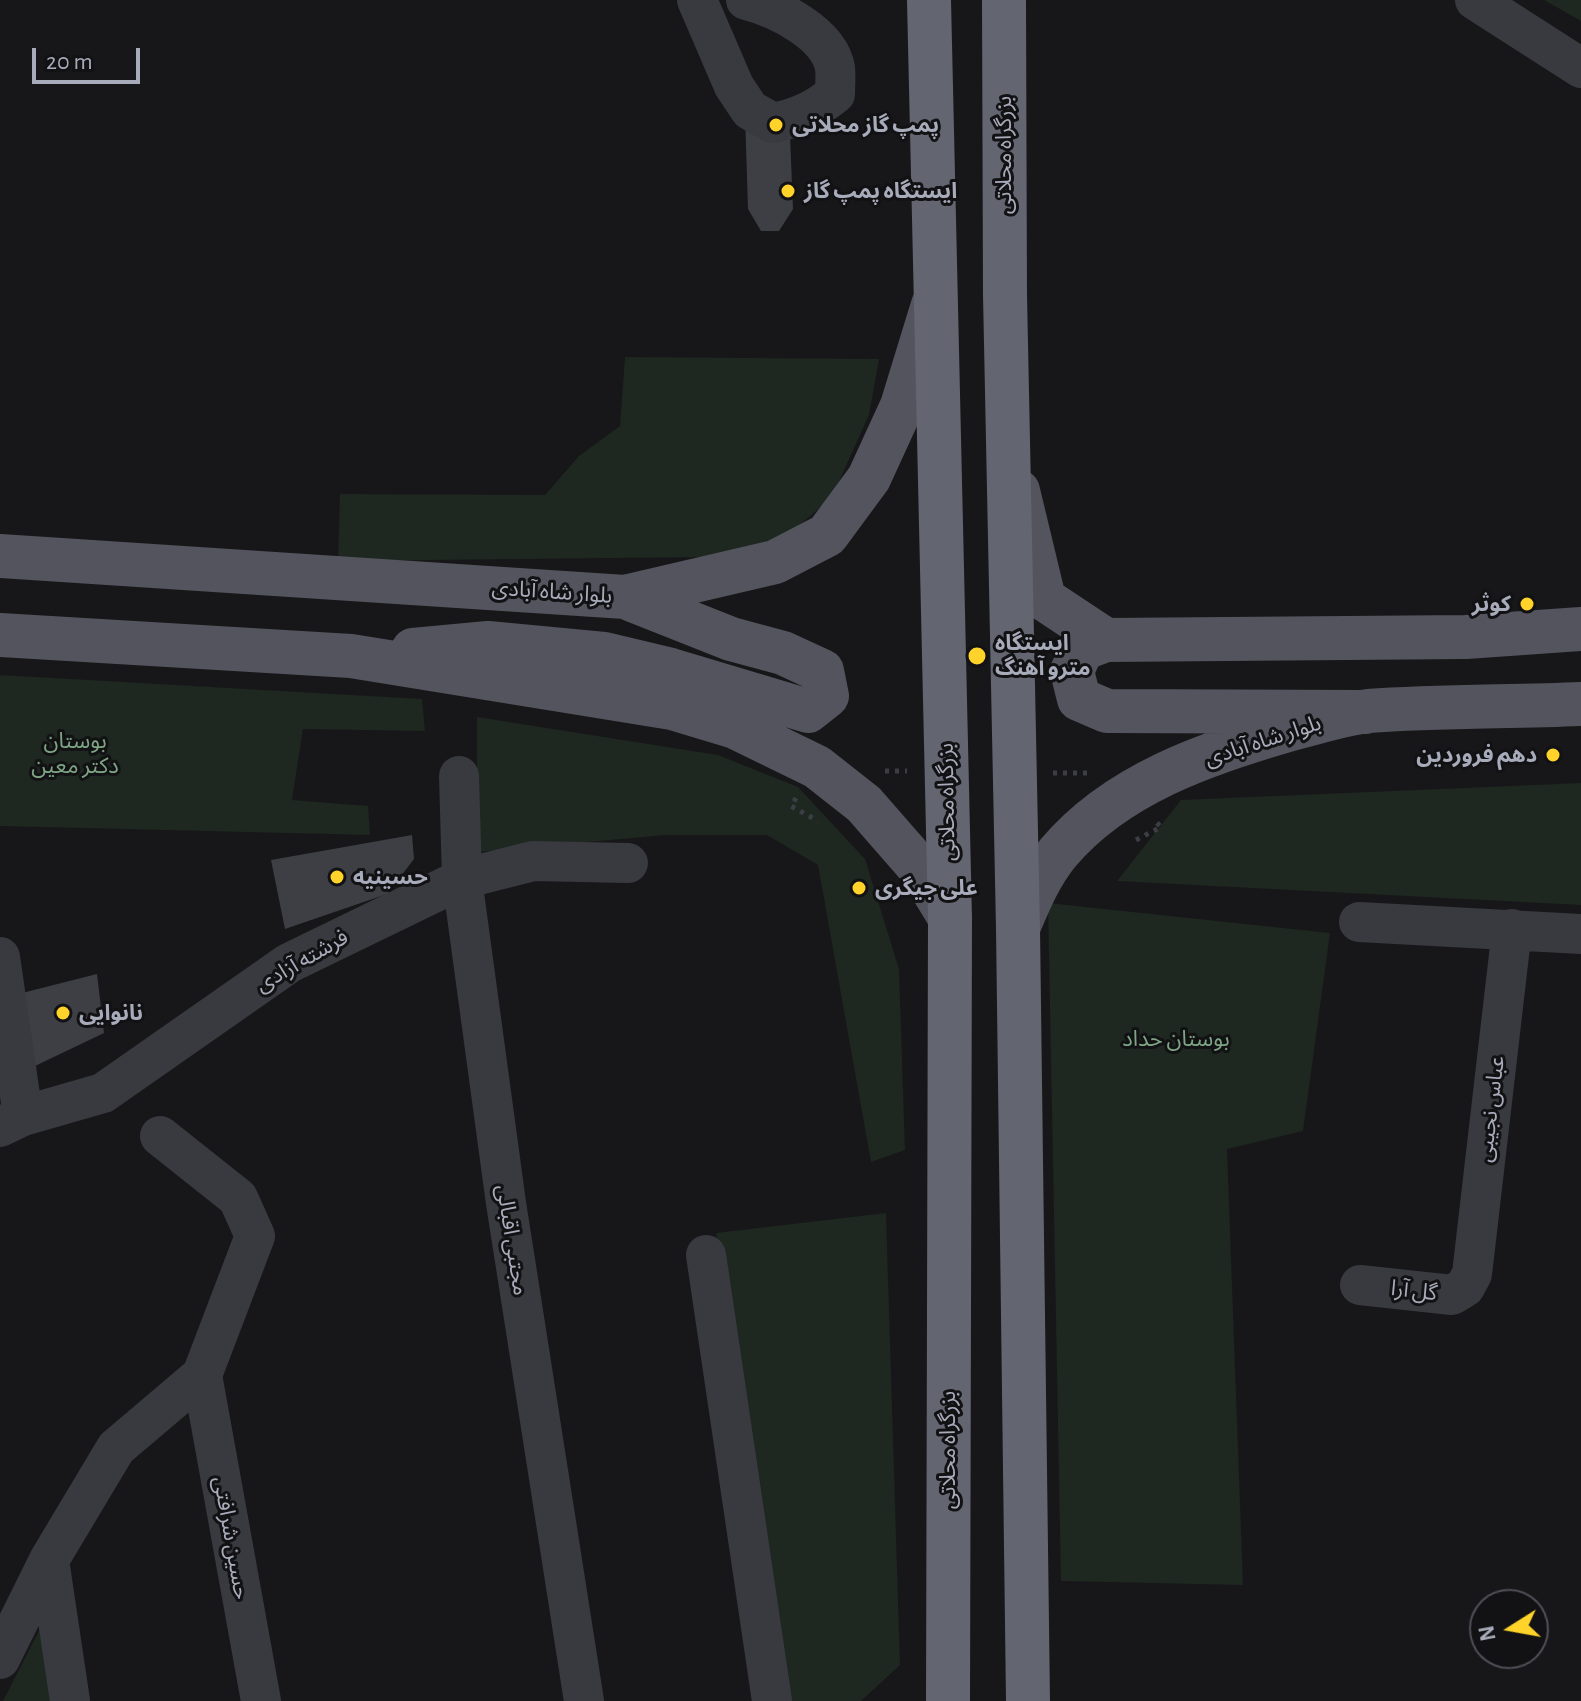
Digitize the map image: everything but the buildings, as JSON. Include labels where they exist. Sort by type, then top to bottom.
[{"type":"highway","name":"بزرگراه محلاتی","points":[[929,0],[950,918],[948,1701]]},
{"type":"highway","name":"بزرگراه محلاتی","points":[[1004,0],[1028,1701]]},
{"type":"main road","name":"بلوار شاه آبادی","points":[[0,556],[625,597],[775,562],[827,535],[869,478],[902,406],[936,295]]},
{"type":"main road","points":[[1008,453],[1044,599],[1106,640]]},
{"type":"main road","points":[[351,656],[488,643],[604,654],[671,670],[808,711],[827,696],[822,671],[783,653],[731,639],[625,597]]},
{"type":"main road","points":[[1366,712],[1107,711],[1079,699],[1072,671],[1082,649],[1106,640],[1466,637],[1581,629]]},
{"type":"main road","points":[[0,635],[351,656],[672,708],[735,727],[817,767],[864,804],[919,867],[950,918]]},
{"type":"main road","name":"بلوار شاه آبادی","points":[[1018,928],[1041,877],[1058,852],[1130,792],[1171,772],[1269,736],[1366,712],[1581,704]]},
{"type":"street","points":[[697,0],[734,86],[750,110],[773,123],[796,118],[835,94],[835,65],[818,37],[768,5],[746,0]]},
{"type":"street","points":[[1475,0],[1581,68]]},
{"type":"street","name":"مجتبی اقبالی","points":[[459,776],[462,879],[506,1203],[584,1701]]},
{"type":"street","name":"فرشته آزادی","points":[[12,1121],[103,1093],[289,963],[462,879],[533,861],[628,863]]},
{"type":"street","points":[[1359,922],[1581,934]]},
{"type":"street","name":"عباس نجیبی","points":[[1465,1287],[1472,1274],[1512,929]]},
{"type":"street","points":[[0,957],[12,1121]]},
{"type":"street","points":[[0,1659],[49,1560],[116,1448],[202,1375],[255,1236],[238,1198],[160,1136]]},
{"type":"street","points":[[706,1255],[772,1701]]},
{"type":"street","name":"گل آرا","points":[[1360,1285],[1452,1295],[1465,1287]]},
{"type":"street","name":"حسین شرافتی","points":[[202,1375],[261,1701]]},
{"type":"street","points":[[49,1560],[70,1701]]},
{"type":"path","points":[[791,806],[817,822]]},
{"type":"path","points":[[1123,847],[1161,827]]},
{"type":"green space","points":[[1544,0],[1581,0],[1581,21]]},
{"type":"green space","points":[[625,357],[879,359],[869,415],[832,497],[778,544],[705,557],[338,561],[340,494],[545,495],[579,456],[620,426]]},
{"type":"green space","name":"بوستان دکتر معین","points":[[0,675],[422,699],[425,731],[303,729],[292,800],[368,806],[370,835],[0,826]]},
{"type":"green space","points":[[477,717],[718,755],[798,787],[865,859],[899,969],[905,1150],[871,1162],[818,865],[767,835],[666,835],[477,852]]},
{"type":"green space","points":[[1581,783],[1581,905],[1117,881],[1181,800]]},
{"type":"green space","name":"بوستان حداد","points":[[1048,903],[1330,933],[1303,1131],[1227,1149],[1243,1585],[1061,1581]]},
{"type":"green space","points":[[886,1213],[900,1665],[861,1701],[787,1701],[716,1233]]},
{"type":"green space","points":[[42,1625],[54,1701],[3,1701]]},
{"type":"place","name":"پمپ گاز محلاتی","points":[[776,125]]},
{"type":"place","name":"ایستگاه پمپ گاز","points":[[788,191]]},
{"type":"place","name":"کوثر","points":[[1527,604]]},
{"type":"place","name":"ایستگاه مترو آهنگ","points":[[977,656]]},
{"type":"place","name":"دهم فروردین","points":[[1553,755]]},
{"type":"place","name":"حسینیه","points":[[337,877]]},
{"type":"place","name":"علی جیگری","points":[[859,888]]},
{"type":"place","name":"نانوایی","points":[[63,1013]]}]
